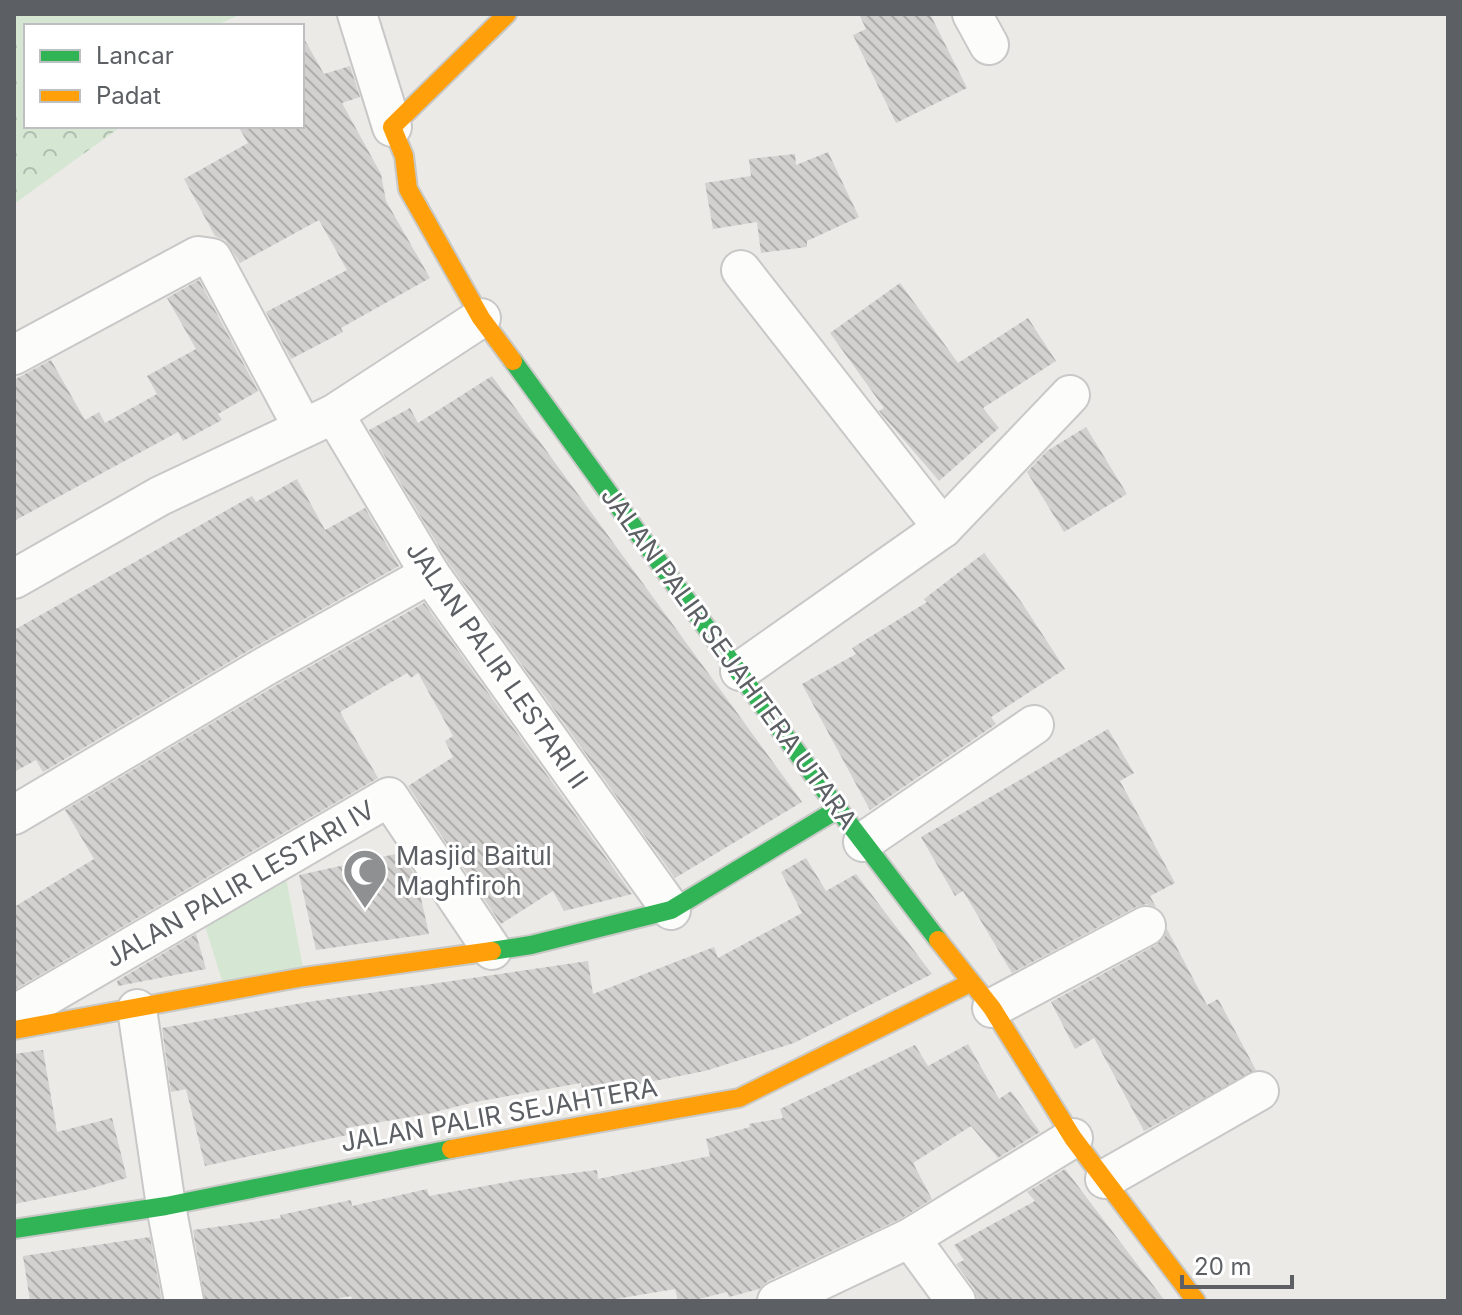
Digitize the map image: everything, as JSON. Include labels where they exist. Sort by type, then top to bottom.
[{"type":"street","points":[[357,14],[392,127],[507,14]]},
{"type":"street","name":"JALAN PALIR SEJAHTERA UTARA","points":[[392,127],[404,156],[408,189],[481,318],[838,809],[981,996],[1073,1138],[1196,1301]]},
{"type":"street","name":"JALAN PALIR LESTARI II","points":[[14,355],[198,256],[212,258],[318,421],[671,910]]},
{"type":"street","points":[[741,270],[943,528]]},
{"type":"street","points":[[14,579],[160,496],[318,421],[481,318]]},
{"type":"street","points":[[740,671],[943,528],[1070,395]]},
{"type":"street","points":[[14,815],[264,667],[430,574]]},
{"type":"street","points":[[863,842],[1034,725]]},
{"type":"street","name":"JALAN PALIR LESTARI IV","points":[[14,1015],[389,797],[492,950]]},
{"type":"street","name":"JALAN PALIR LESTARI IV","points":[[14,1030],[304,977],[531,945],[671,910],[838,809]]},
{"type":"street","points":[[981,996],[1146,926]]},
{"type":"street","name":"JALAN PALIR SEJAHTERA","points":[[14,1229],[166,1206],[420,1154],[739,1098],[981,996]]},
{"type":"street","points":[[137,1009],[166,1206],[184,1301]]},
{"type":"street","points":[[1105,1179],[1259,1091]]},
{"type":"street","points":[[779,1301],[910,1238],[1073,1138]]},
{"type":"street","points":[[910,1238],[956,1301]]},
{"type":"green space","points":[[14,14],[241,14],[219,24],[24,24],[24,128],[119,128],[14,204]]},
{"type":"green space","points":[[284,867],[304,973],[224,987],[201,913]]},
{"type":"building","points":[[859,14],[930,14],[967,88],[896,123],[853,35],[866,29]]},
{"type":"building","points":[[304,39],[324,74],[350,66],[360,97],[342,103],[381,174],[386,201],[430,278],[341,328],[343,332],[291,359],[266,312],[347,270],[319,220],[240,263],[225,240],[215,236],[184,179],[248,143],[239,128],[304,128]]},
{"type":"building","points":[[828,152],[859,217],[807,241],[807,247],[761,253],[757,222],[713,229],[705,183],[751,176],[749,159],[795,154],[796,165]]},
{"type":"building","points":[[199,280],[258,391],[218,414],[222,420],[183,441],[178,432],[14,521],[14,380],[51,360],[85,420],[99,412],[105,423],[157,394],[147,376],[196,349],[167,298]]},
{"type":"building","points":[[900,283],[958,363],[1028,318],[1056,361],[983,408],[999,428],[939,481],[879,411],[884,408],[830,333]]},
{"type":"building","points":[[492,376],[802,802],[675,878],[448,562],[369,430],[410,408],[418,423]]},
{"type":"building","points":[[1086,427],[1127,494],[1064,532],[1027,472],[1047,451]]},
{"type":"building","points":[[297,479],[325,530],[365,508],[399,566],[43,772],[36,760],[14,772],[14,630],[252,496],[256,502]]},
{"type":"building","points":[[984,553],[1022,603],[1065,669],[991,717],[996,724],[870,810],[802,684],[856,654],[852,648],[927,602],[924,599]]},
{"type":"building","points":[[424,603],[632,894],[564,911],[553,891],[501,924],[408,786],[453,757],[445,741],[453,736],[418,673],[411,678],[407,673],[340,712],[378,778],[14,990],[14,907],[94,859],[65,810],[275,686]]},
{"type":"building","points":[[1108,729],[1134,773],[1120,781],[1175,883],[1150,896],[1156,907],[1146,904],[1136,907],[1012,973],[963,891],[955,896],[921,837]]},
{"type":"building","name":"Masjid Baitul Maghfiroh","points":[[400,853],[416,876],[429,934],[316,950],[299,875]]},
{"type":"building","points":[[806,858],[826,891],[856,874],[932,974],[794,1043],[705,1071],[583,1095],[581,1083],[475,1102],[346,1128],[347,1135],[205,1166],[186,1089],[171,1092],[162,1028],[308,1002],[588,961],[593,994],[714,947],[718,958],[802,913],[781,872]]},
{"type":"building","points":[[1167,929],[1207,1005],[1218,999],[1256,1070],[1144,1131],[1094,1038],[1075,1049],[1051,1002],[1156,945],[1164,938]]},
{"type":"building","points":[[196,934],[206,969],[118,986],[117,981]]},
{"type":"building","points":[[968,1044],[999,1099],[1011,1091],[1040,1132],[998,1158],[971,1126],[913,1163],[932,1199],[900,1219],[768,1281],[759,1289],[729,1297],[727,1292],[691,1301],[678,1301],[675,1289],[604,1301],[353,1301],[351,1296],[326,1301],[205,1301],[193,1230],[281,1218],[280,1215],[351,1200],[352,1206],[427,1189],[429,1196],[597,1170],[598,1179],[710,1156],[706,1139],[750,1127],[749,1124],[783,1118],[780,1109],[915,1045],[928,1066]]},
{"type":"building","points":[[43,1050],[57,1132],[112,1118],[127,1178],[14,1204],[14,1054]]},
{"type":"building","points":[[1065,1169],[1165,1301],[978,1301],[974,1288],[956,1264],[964,1260],[954,1245],[1035,1201],[1027,1192]]},
{"type":"building","points":[[150,1237],[162,1301],[30,1301],[23,1256]]},
{"type":"traffic: fast","points":[[513,361],[838,809],[938,940]]},
{"type":"traffic: fast","points":[[492,951],[531,945],[671,910],[838,809]]},
{"type":"traffic: fast","points":[[14,1229],[166,1206],[451,1149]]},
{"type":"traffic: slow","points":[[507,14],[392,127],[404,156],[408,189],[481,318],[513,361]]},
{"type":"traffic: slow","points":[[938,940],[992,1008],[1073,1138],[1196,1301]]},
{"type":"traffic: slow","points":[[14,1030],[304,977],[492,951]]},
{"type":"traffic: slow","points":[[451,1149],[739,1098],[970,983]]},
{"type":"place","name":"Masjid Baitul Maghfiroh","points":[[365,910]]}]
